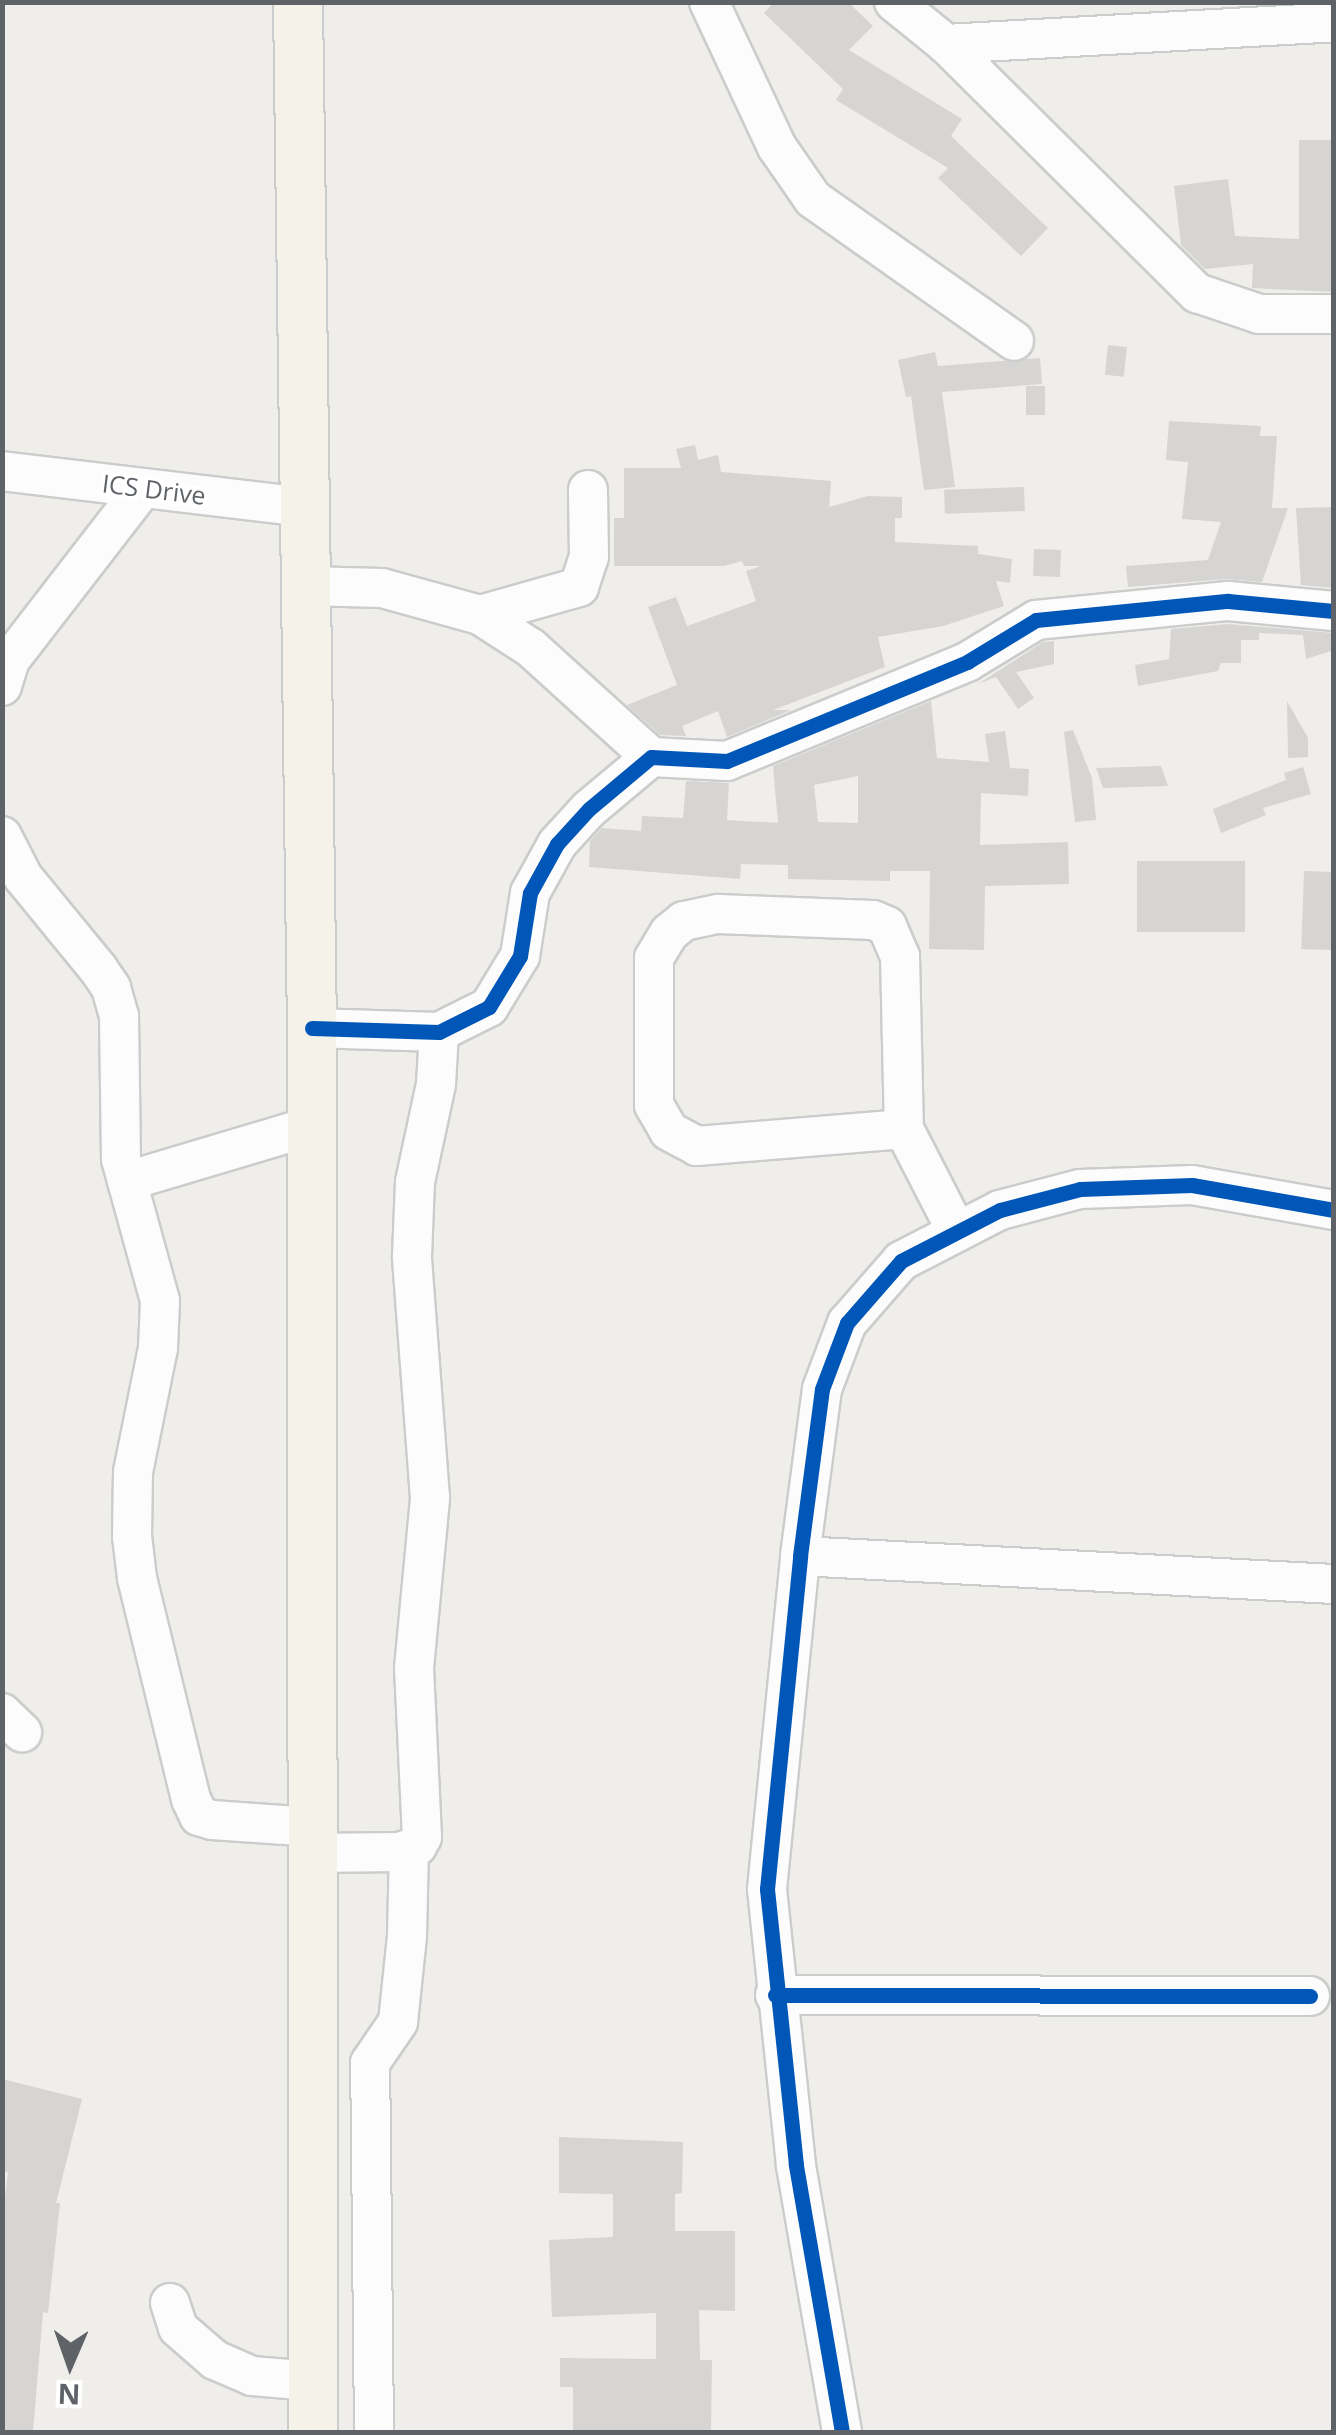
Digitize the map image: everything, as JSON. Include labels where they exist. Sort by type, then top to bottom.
[{"type":"main road","points":[[298,2],[312,1028],[312,2432]]},
{"type":"street","points":[[708,2],[777,147],[814,199],[1014,341]]},
{"type":"street","points":[[894,2],[946,44],[1197,292],[1259,314],[1334,314]]},
{"type":"street","points":[[946,44],[1334,22]]},
{"type":"street","name":"ICS Drive","points":[[2,471],[304,507]]},
{"type":"street","points":[[2,686],[10,660],[143,488]]},
{"type":"street","points":[[480,615],[579,587],[589,557],[588,490]]},
{"type":"street","points":[[306,586],[382,588],[480,615],[530,648],[652,757],[727,760],[967,662],[1036,620],[1228,601],[1334,611]]},
{"type":"street","points":[[312,1028],[440,1032],[489,1007],[520,956],[530,892],[557,844],[589,809],[652,757]]},
{"type":"street","points":[[2,836],[23,877],[111,988],[118,1016],[119,1131],[127,1181],[160,1301],[158,1348],[133,1472],[132,1536],[137,1578],[198,1816],[311,1840],[409,1850],[417,1846],[424,1827],[414,1668],[430,1498],[412,1256],[413,1208],[436,1084],[440,1032]]},
{"type":"street","points":[[904,1130],[697,1146],[669,1132],[654,1105],[654,958],[669,933],[684,921],[718,914],[874,920],[887,926],[900,956],[904,1130],[957,1232]]},
{"type":"street","points":[[127,1181],[312,1126]]},
{"type":"street","points":[[842,2432],[796,2165],[775,1995],[767,1889],[800,1556],[822,1389],[847,1323],[901,1261],[1000,1210],[1080,1189],[1192,1185],[1334,1210]]},
{"type":"street","points":[[800,1556],[1334,1584]]},
{"type":"street","points":[[374,2432],[370,2062],[398,2022],[407,1936],[409,1850]]},
{"type":"street","points":[[775,1995],[1310,1996]]},
{"type":"street","points":[[170,2303],[178,2328],[215,2360],[252,2376],[312,2382]]},
{"type":"building","points":[[774,2],[848,2],[873,26],[849,50],[962,119],[951,136],[1048,228],[1021,256],[938,178],[948,168],[836,100],[843,89],[764,13]]},
{"type":"building","points":[[1299,140],[1334,140],[1334,292],[1252,288],[1253,264],[1205,269],[1181,245],[1174,186],[1228,179],[1235,236],[1299,239]]},
{"type":"building","points":[[1108,345],[1127,347],[1124,377],[1105,375]]},
{"type":"building","points":[[935,352],[938,366],[1040,358],[1042,384],[942,392],[955,487],[924,490],[911,396],[906,397],[898,360]]},
{"type":"building","points":[[1026,386],[1045,386],[1045,415],[1026,415]]},
{"type":"building","points":[[1169,421],[1261,426],[1260,436],[1277,436],[1272,508],[1288,508],[1262,582],[1226,579],[1128,587],[1126,566],[1208,560],[1221,522],[1182,519],[1188,462],[1166,460]]},
{"type":"building","points":[[695,445],[698,460],[718,455],[721,472],[831,481],[829,507],[868,496],[902,497],[902,518],[895,518],[895,542],[978,546],[978,554],[1012,559],[1010,583],[996,581],[1004,606],[943,626],[878,637],[885,667],[773,710],[791,710],[727,737],[718,711],[682,726],[686,736],[660,735],[627,705],[677,685],[648,607],[676,597],[687,626],[756,601],[746,571],[761,566],[744,566],[742,561],[724,566],[614,566],[614,518],[624,518],[624,468],[681,468],[676,449]]},
{"type":"building","points":[[1024,487],[1025,511],[945,514],[944,490]]},
{"type":"building","points":[[1334,507],[1334,588],[1301,585],[1296,508]]},
{"type":"building","points":[[1034,549],[1061,550],[1060,577],[1033,576]]},
{"type":"building","points":[[1228,624],[1334,633],[1334,650],[1306,659],[1303,635],[1259,633],[1259,640],[1241,640],[1241,663],[1221,663],[1218,671],[1138,686],[1135,665],[1169,659],[1171,629]]},
{"type":"building","points":[[1054,641],[1054,664],[1016,672],[1034,698],[1018,709],[996,677],[978,684],[1043,642]]},
{"type":"building","points":[[931,701],[937,758],[989,762],[985,734],[1005,731],[1010,768],[1029,769],[1028,796],[981,793],[980,845],[1068,842],[1069,884],[985,886],[984,950],[929,949],[930,871],[890,871],[890,881],[788,879],[788,865],[741,864],[740,879],[589,867],[590,841],[602,828],[641,831],[642,816],[683,818],[686,781],[729,783],[727,820],[778,823],[773,766]],"holes":[[[858,776],[858,823],[818,822],[814,785]]]},
{"type":"building","points":[[1287,701],[1308,738],[1308,757],[1288,758]]},
{"type":"building","points":[[1073,730],[1092,778],[1096,820],[1075,822],[1064,732]]},
{"type":"building","points":[[1161,766],[1168,786],[1103,788],[1096,768]]},
{"type":"building","points":[[1303,767],[1311,794],[1263,808],[1266,815],[1221,833],[1213,809],[1286,780],[1284,773]]},
{"type":"building","points":[[1137,861],[1245,861],[1245,932],[1137,932]]},
{"type":"building","points":[[1304,871],[1334,872],[1331,950],[1301,949]]},
{"type":"building","points":[[2,2079],[82,2099],[56,2203],[60,2203],[48,2313],[43,2312],[33,2432],[2,2430],[2,2222],[8,2172],[2,2171]]},
{"type":"building","points":[[559,2137],[683,2142],[682,2193],[675,2194],[675,2231],[735,2231],[735,2311],[699,2310],[700,2360],[712,2360],[711,2432],[573,2432],[573,2387],[560,2387],[560,2358],[656,2359],[656,2313],[552,2317],[549,2240],[613,2237],[613,2194],[559,2193]]},
{"type":"cycle path","points":[[312,1028],[439,1032],[489,1007],[520,956],[530,893],[557,844],[589,809],[651,757],[727,761],[967,662],[1036,620],[1228,601],[1334,611]]},
{"type":"cycle path","points":[[842,2432],[796,2165],[767,1889],[800,1556],[822,1389],[847,1323],[901,1261],[1000,1210],[1080,1189],[1192,1185],[1334,1210]]},
{"type":"cycle path","points":[[775,1995],[1310,1996]]}]
